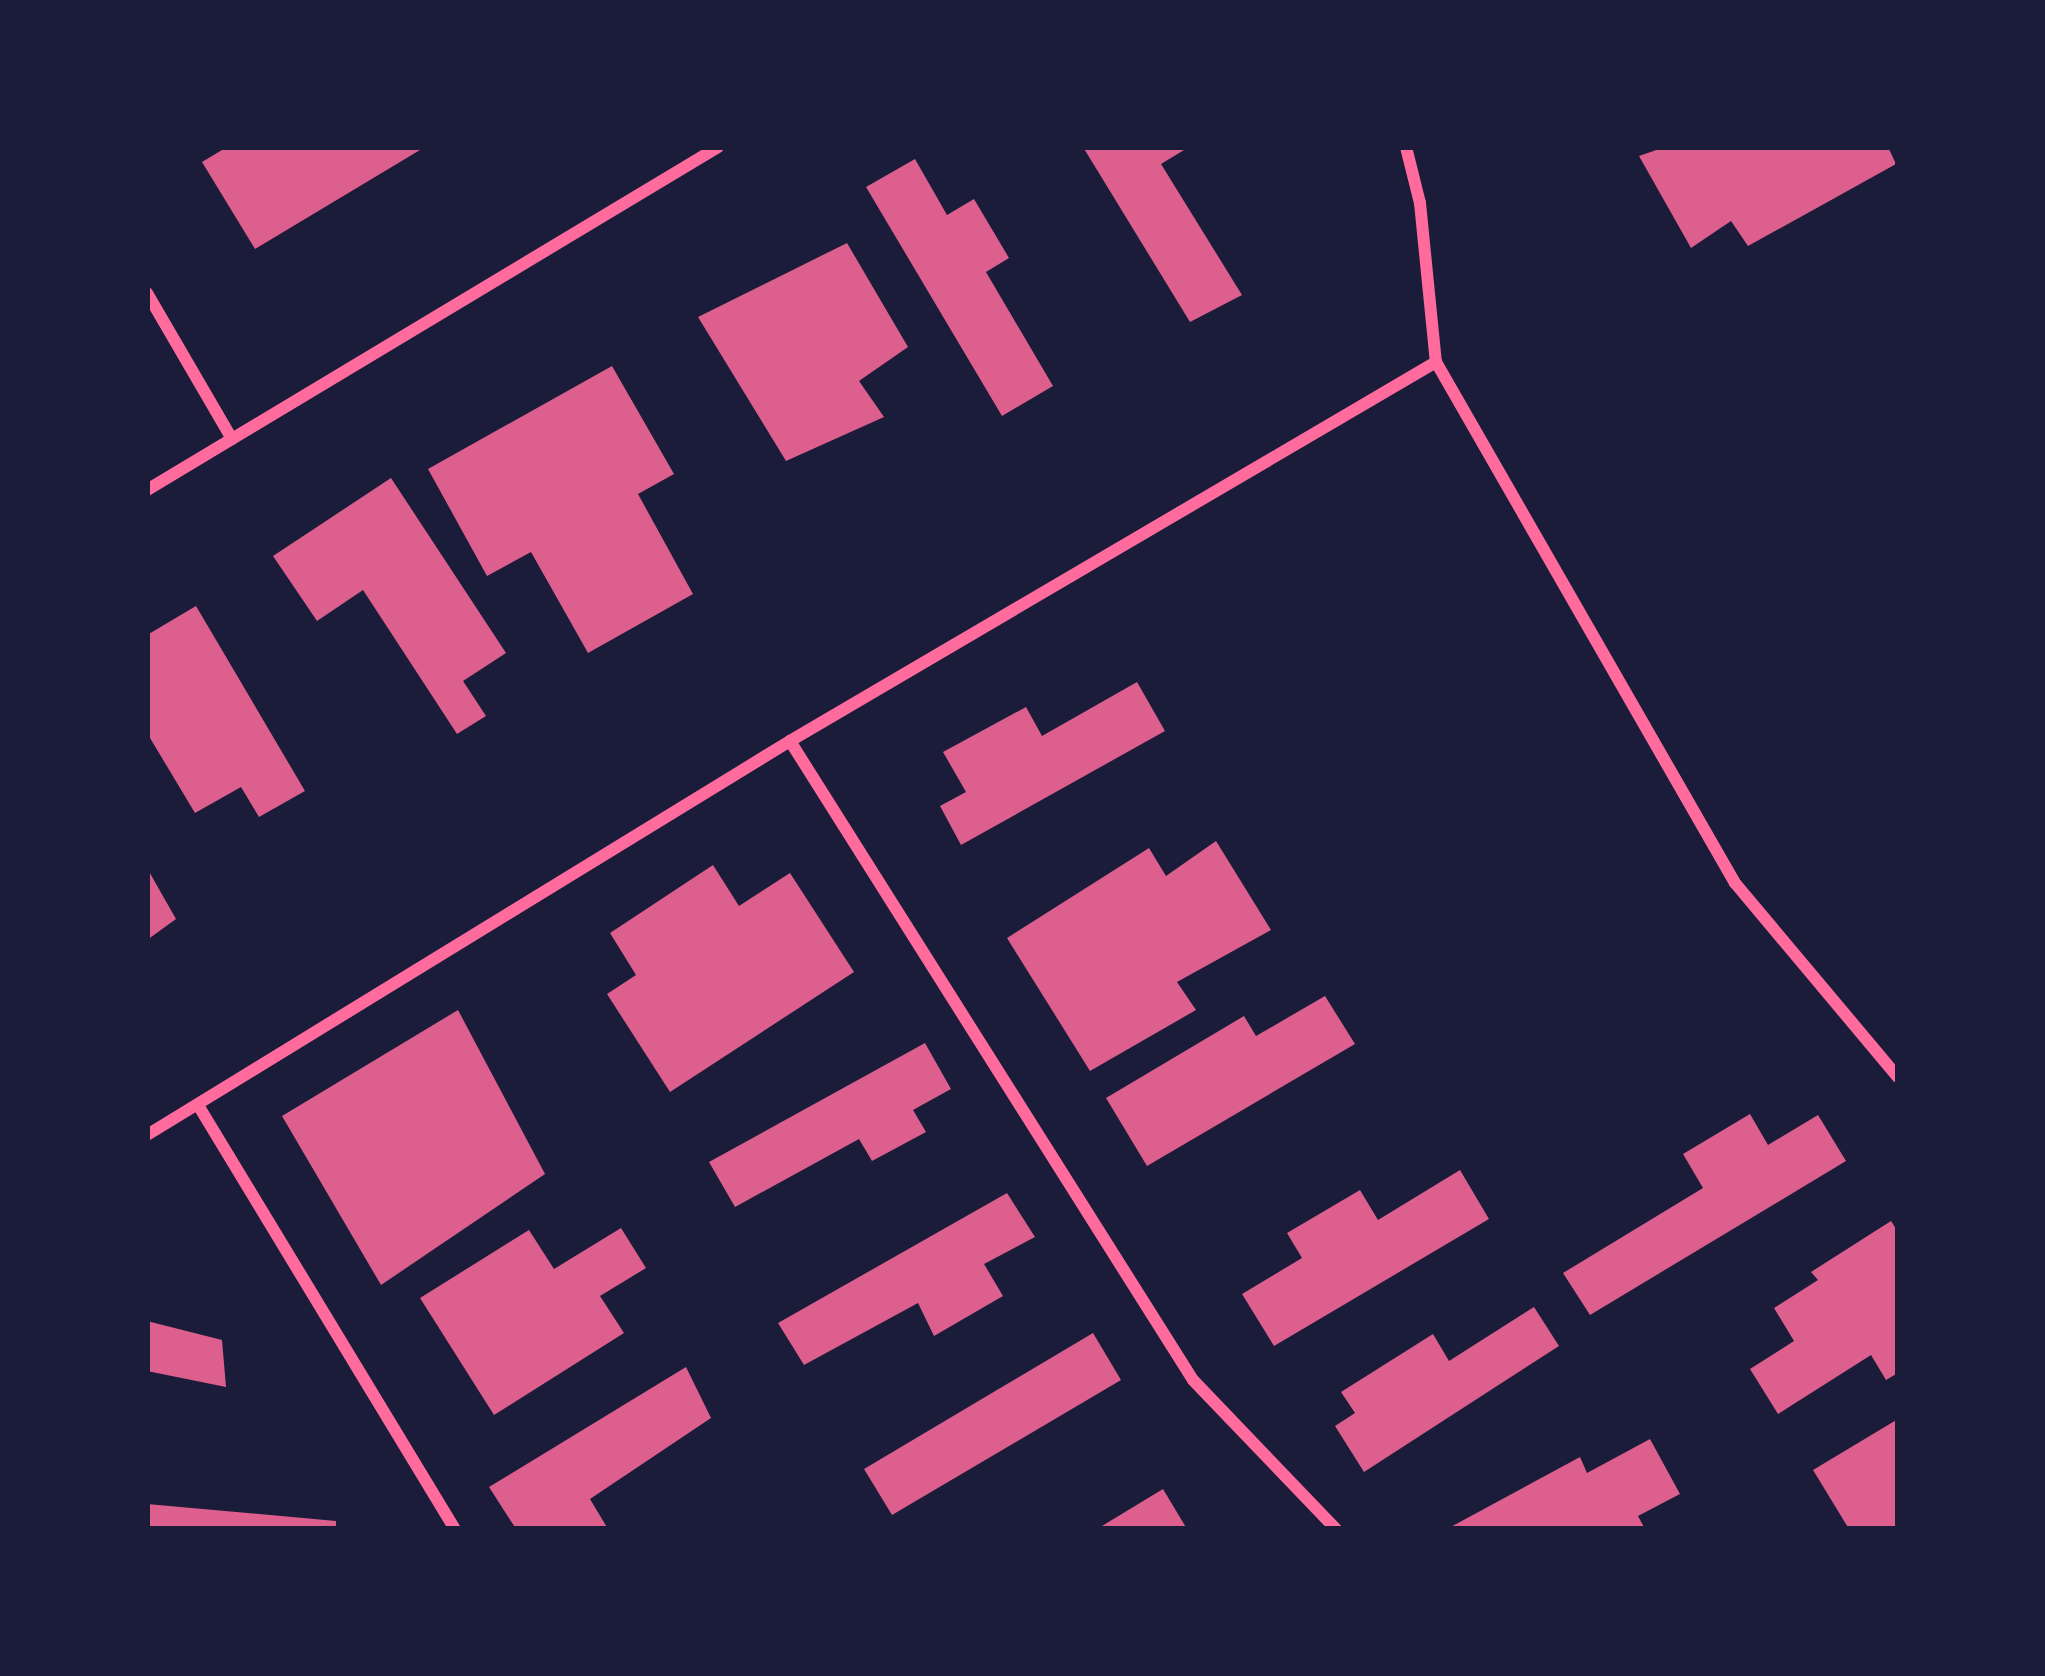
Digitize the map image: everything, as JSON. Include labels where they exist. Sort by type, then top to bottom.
[{"type":"street","points":[[147,490],[718,147]]},
{"type":"street","points":[[1406,147],[1420,203],[1436,362],[1735,883],[1898,1078]]},
{"type":"street","points":[[147,293],[232,439]]},
{"type":"street","points":[[147,1135],[790,741],[1436,362]]},
{"type":"street","points":[[790,741],[1193,1380],[1336,1529]]},
{"type":"street","points":[[198,1105],[455,1529]]},
{"type":"building","points":[[227,147],[425,147],[255,249],[202,162]]},
{"type":"building","points":[[1083,147],[1189,147],[1161,164],[1242,295],[1190,322]]},
{"type":"building","points":[[1665,147],[1888,147],[1896,164],[1748,246],[1731,221],[1691,248],[1639,156]]},
{"type":"building","points":[[915,159],[947,215],[974,199],[1009,258],[986,272],[1053,386],[1002,416],[866,187]]},
{"type":"building","points":[[847,243],[908,347],[859,381],[884,417],[786,461],[698,317]]},
{"type":"building","points":[[612,366],[674,474],[638,494],[693,594],[588,653],[531,552],[487,576],[428,469]]},
{"type":"building","points":[[391,478],[506,653],[463,681],[486,716],[457,734],[363,590],[317,621],[273,556]]},
{"type":"building","points":[[196,606],[305,791],[259,817],[241,787],[195,813],[147,733],[147,635]]},
{"type":"building","points":[[1137,682],[1165,731],[961,845],[940,806],[966,792],[943,752],[1026,707],[1042,736]]},
{"type":"building","points":[[1216,841],[1271,930],[1177,982],[1196,1010],[1090,1071],[1007,938],[1149,848],[1166,876]]},
{"type":"building","points":[[713,865],[739,906],[790,873],[854,972],[670,1092],[607,994],[636,975],[610,933]]},
{"type":"building","points":[[147,868],[176,919],[147,940]]},
{"type":"building","points":[[1325,996],[1355,1044],[1147,1166],[1106,1098],[1244,1016],[1256,1036]]},
{"type":"building","points":[[458,1010],[545,1174],[381,1285],[282,1116]]},
{"type":"building","points":[[925,1043],[951,1089],[913,1110],[926,1132],[872,1161],[859,1139],[735,1207],[709,1162]]},
{"type":"building","points":[[1750,1114],[1768,1145],[1818,1115],[1846,1161],[1590,1315],[1563,1273],[1703,1188],[1683,1154]]},
{"type":"building","points":[[1460,1170],[1489,1219],[1274,1346],[1242,1294],[1302,1258],[1287,1233],[1360,1190],[1378,1220]]},
{"type":"building","points":[[1007,1193],[1035,1237],[984,1264],[1003,1296],[934,1336],[918,1303],[804,1365],[778,1323]]},
{"type":"building","points":[[1891,1221],[1898,1232],[1898,1373],[1886,1380],[1871,1355],[1778,1414],[1750,1369],[1794,1341],[1774,1308],[1818,1280],[1811,1272]]},
{"type":"building","points":[[621,1228],[646,1268],[600,1296],[624,1333],[494,1415],[420,1298],[529,1230],[554,1269]]},
{"type":"building","points":[[1534,1307],[1559,1346],[1364,1472],[1335,1426],[1355,1413],[1341,1392],[1433,1334],[1449,1361]]},
{"type":"building","points":[[147,1321],[222,1340],[226,1387],[147,1371]]},
{"type":"building","points":[[1093,1333],[1121,1380],[892,1515],[864,1469]]},
{"type":"building","points":[[686,1367],[711,1418],[590,1499],[608,1529],[516,1529],[489,1487]]},
{"type":"building","points":[[1898,1419],[1898,1526],[1849,1529],[1813,1470]]},
{"type":"building","points":[[1650,1439],[1680,1494],[1638,1516],[1645,1529],[1447,1529],[1580,1457],[1587,1473]]},
{"type":"building","points":[[1163,1489],[1187,1529],[1097,1529]]},
{"type":"building","points":[[147,1504],[336,1521],[336,1529],[147,1529]]}]
